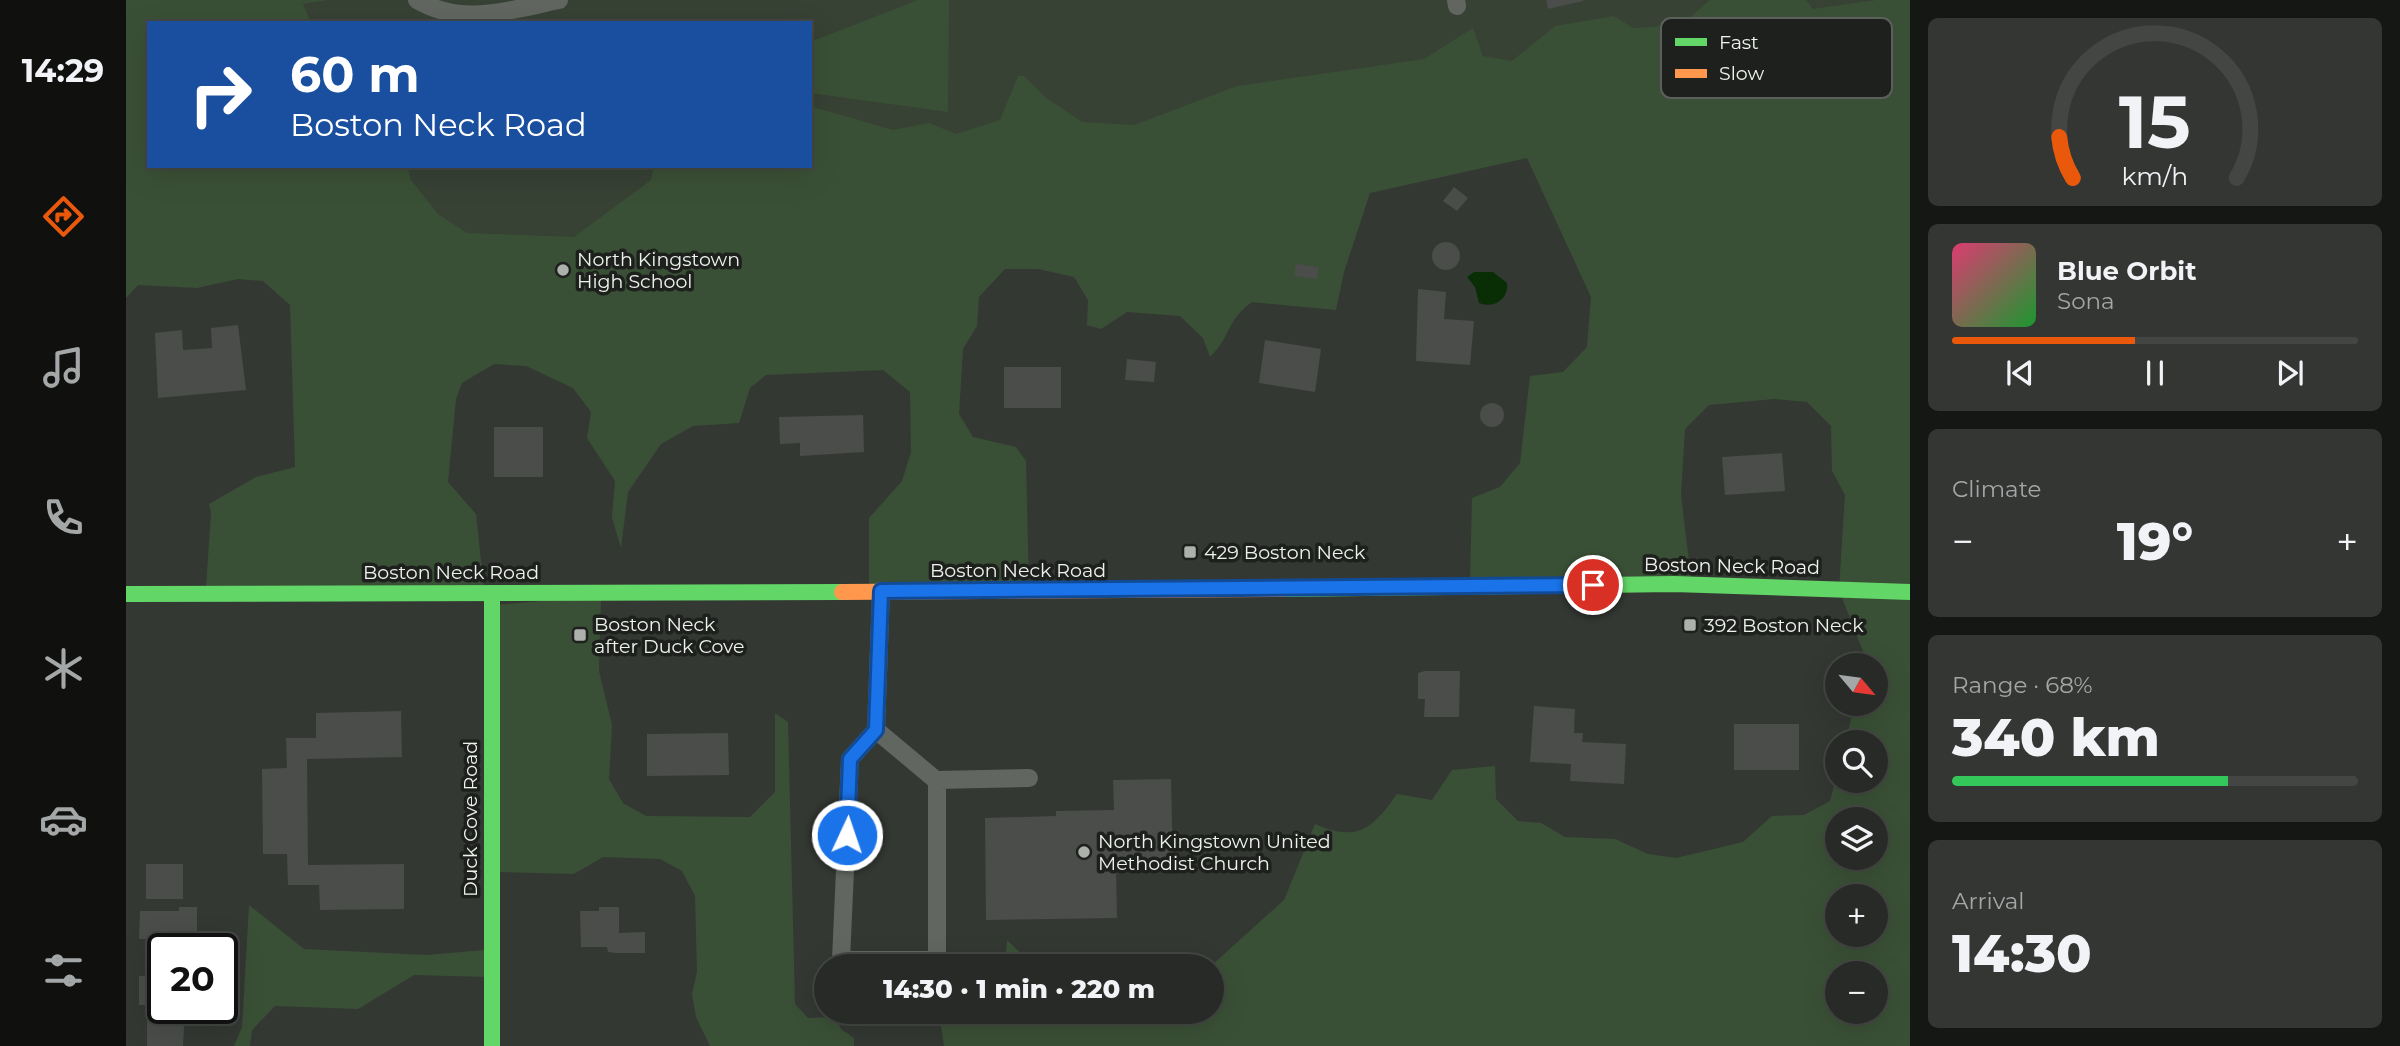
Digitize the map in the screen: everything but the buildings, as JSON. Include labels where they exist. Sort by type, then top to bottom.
[{"type":"main road","name":"Boston Neck Road","points":[[126,594],[1674,584],[1910,592]]},
{"type":"main road","name":"Duck Cove Road","points":[[492,593],[492,1046]]},
{"type":"lane","points":[[417,0],[451,15],[477,16],[558,0]]},
{"type":"lane","points":[[881,591],[876,730],[850,759],[841,960],[937,960],[937,781]]},
{"type":"lane","points":[[876,730],[937,781],[1030,778]]},
{"type":"shaded area","points":[[126,0],[328,0],[303,4],[310,21],[147,21],[147,168],[408,168],[411,180],[438,214],[467,233],[574,237],[651,180],[654,168],[812,168],[812,107],[893,130],[929,123],[956,134],[1000,120],[1018,76],[1024,76],[1045,97],[1082,122],[1134,125],[1237,86],[1424,59],[1473,28],[1483,56],[1512,61],[1555,26],[1614,16],[1633,28],[1661,26],[1661,98],[1892,98],[1892,18],[1689,18],[1710,0],[1806,0],[1813,9],[1876,0],[1910,0],[1910,1046],[944,1046],[941,1024],[1224,1024],[1224,954],[1284,900],[1315,824],[1343,832],[1363,829],[1380,816],[1397,794],[1432,800],[1452,770],[1495,766],[1496,799],[1518,821],[1541,823],[1565,837],[1615,839],[1648,854],[1676,858],[1743,842],[1772,816],[1804,815],[1830,801],[1832,793],[1888,793],[1888,730],[1848,730],[1852,716],[1888,716],[1888,653],[1864,653],[1839,590],[1845,495],[1832,471],[1831,426],[1807,402],[1774,399],[1709,405],[1685,429],[1681,495],[1691,578],[1470,582],[1472,498],[1500,487],[1520,463],[1530,376],[1563,372],[1587,347],[1591,297],[1527,158],[1370,193],[1344,272],[1336,310],[1252,302],[1238,315],[1210,357],[1203,338],[1180,316],[1127,312],[1101,329],[1087,325],[1088,300],[1074,277],[1038,269],[1005,269],[979,297],[977,326],[963,349],[959,414],[973,437],[1016,447],[1026,461],[1029,589],[869,590],[869,518],[902,481],[911,452],[910,392],[883,370],[766,375],[750,388],[739,423],[693,426],[661,444],[628,492],[621,548],[612,518],[615,481],[587,438],[591,412],[573,388],[526,366],[494,364],[462,383],[456,399],[448,482],[476,514],[484,589],[206,587],[211,513],[209,504],[256,477],[295,467],[290,305],[263,281],[238,279],[197,288],[138,285],[126,298]]},
{"type":"shaded area","name":"North Kingstown High School","points":[[294,0],[1887,0],[1814,18],[1661,18],[1661,55],[360,374],[323,168],[812,168],[812,21],[298,21]]},
{"type":"shaded area","points":[[918,0],[949,0],[948,112],[812,93],[812,41]]},
{"type":"shaded area","points":[[1474,272],[1493,272],[1507,283],[1503,298],[1495,304],[1479,303],[1475,287],[1467,277]]},
{"type":"shaded area","points":[[601,596],[599,671],[612,725],[609,779],[623,803],[646,816],[750,817],[775,792],[775,713],[788,722],[795,1004],[808,1018],[814,1018],[814,1024],[838,1024],[854,1038],[854,1046],[710,1046],[696,1017],[692,994],[697,972],[695,896],[682,871],[660,859],[603,857],[574,874],[499,872],[495,605]]},
{"type":"shaded area","points":[[249,905],[304,949],[427,955],[484,950],[490,977],[414,975],[358,1009],[275,1006],[252,1030],[250,1046],[234,1046],[242,1027]]},
{"type":"shaded area","points":[[1007,940],[1022,954],[1006,954]]},
{"type":"traffic: fast","points":[[1284,589],[1674,584],[1910,592]]},
{"type":"traffic: fast","points":[[126,594],[842,592]]},
{"type":"traffic: fast","points":[[492,593],[492,1046]]},
{"type":"traffic: slow","points":[[842,592],[1284,589]]},
{"type":"place","name":"North Kingstown High School","points":[[563,270]]},
{"type":"place","name":"429 Boston Neck","points":[[1190,552]]},
{"type":"place","name":"392 Boston Neck","points":[[1690,625]]},
{"type":"place","name":"Boston Neck after Duck Cove","points":[[580,635]]},
{"type":"place","name":"North Kingstown United Methodist Church","points":[[1084,852]]},
{"type":"route","points":[[847,835],[850,759],[876,730],[881,591],[1593,585]]}]
